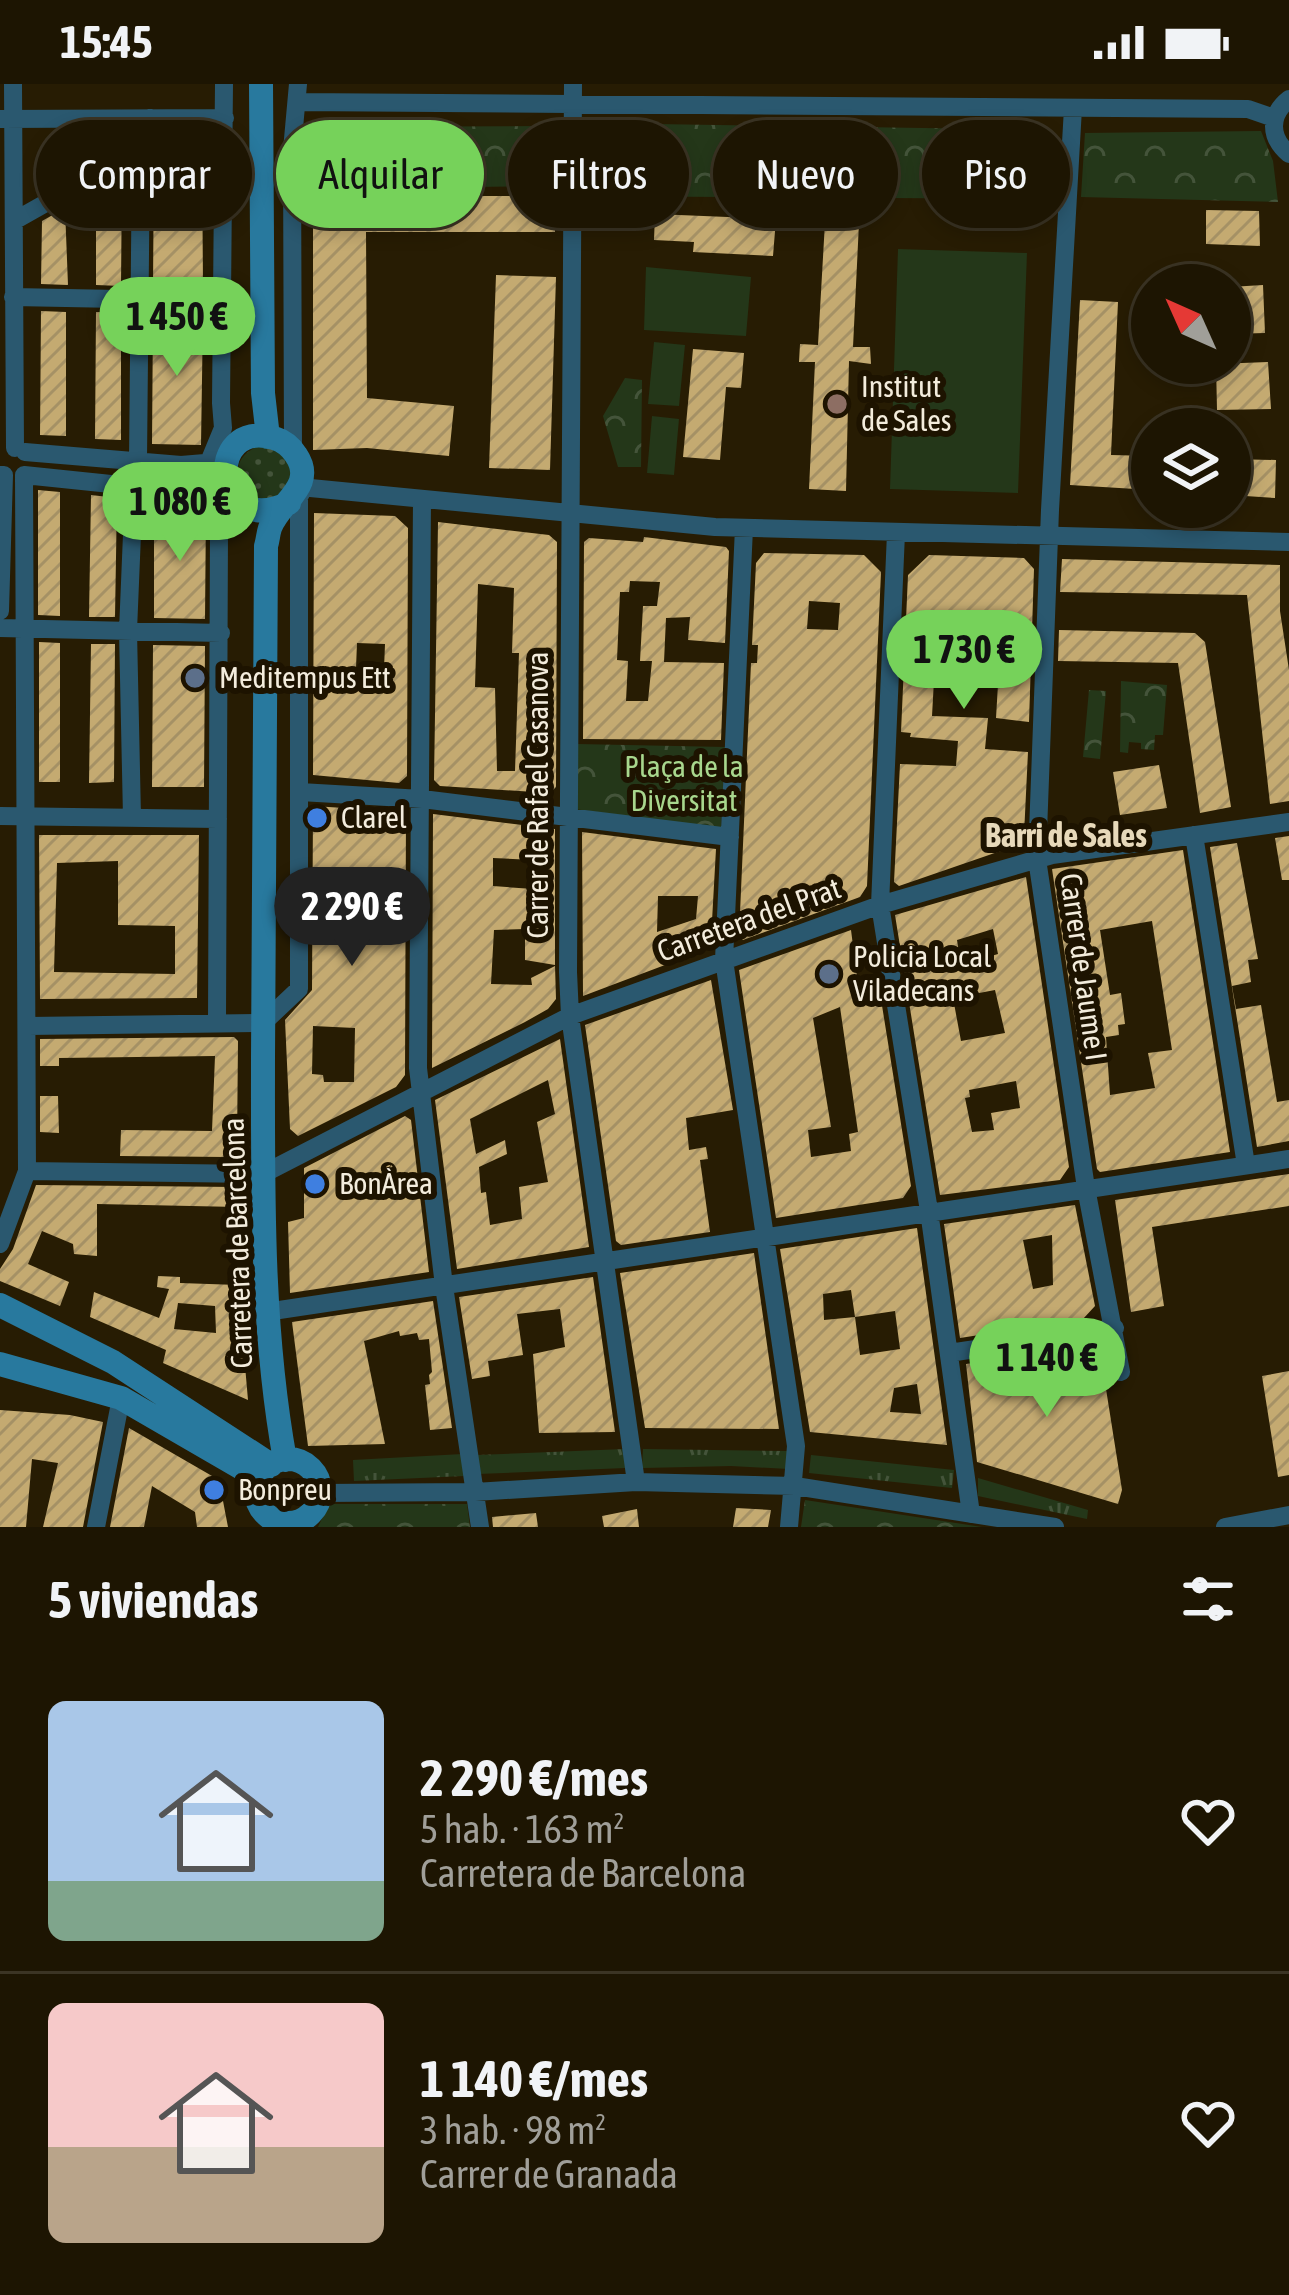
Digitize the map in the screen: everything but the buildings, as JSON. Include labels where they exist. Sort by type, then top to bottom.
[{"type":"street","points":[[0,611],[14,297],[6,258],[14,221],[6,118],[13,84]]},
{"type":"street","points":[[224,84],[224,422],[218,461],[233,496],[266,546]]},
{"type":"street","points":[[261,84],[263,392],[268,437]]},
{"type":"street","points":[[28,1026],[263,1023],[299,989],[306,792],[301,463],[293,449],[292,150],[297,93],[573,93],[1248,109],[1274,118]]},
{"type":"street","name":"Carrer de Rafael Casanova","points":[[573,93],[566,816],[570,1016],[636,1482]]},
{"type":"street","points":[[1286,94],[1274,118],[1276,139],[1289,154]]},
{"type":"street","name":"Carrer de Jaume I","points":[[1073,108],[1053,440],[1037,859],[1086,1188],[1121,1372]]},
{"type":"street","points":[[6,118],[224,118]]},
{"type":"street","points":[[14,221],[36,209]]},
{"type":"street","points":[[138,461],[139,228]]},
{"type":"street","points":[[14,297],[224,301]]},
{"type":"street","points":[[8,461],[181,465],[218,461],[245,439],[268,437],[293,449]]},
{"type":"street","points":[[8,461],[134,486],[233,496],[257,511],[273,511],[298,493],[422,499],[744,529],[1289,542]]},
{"type":"street","points":[[0,1244],[27,1171],[26,627],[8,461]]},
{"type":"street","points":[[132,817],[128,632],[134,486]]},
{"type":"street","name":"Carretera de Barcelona","points":[[272,1467],[263,1174],[266,546],[271,525],[298,493]]},
{"type":"street","points":[[217,1022],[220,508],[233,496]]},
{"type":"street","points":[[422,499],[427,800],[419,1092],[481,1527]]},
{"type":"street","points":[[744,529],[724,960],[796,1446],[788,1527]]},
{"type":"street","points":[[896,533],[880,904],[971,1514]]},
{"type":"street","points":[[0,628],[221,633]]},
{"type":"street","points":[[306,792],[427,800],[730,837]]},
{"type":"street","points":[[0,817],[218,819]]},
{"type":"street","name":"Carretera del Prat","points":[[263,1174],[570,1016],[880,904],[1037,859],[1289,822]]},
{"type":"street","points":[[1194,835],[1246,1165]]},
{"type":"street","points":[[266,1312],[1289,1159]]},
{"type":"street","points":[[27,1171],[263,1174]]},
{"type":"street","points":[[0,1305],[113,1361],[272,1467]]},
{"type":"street","points":[[949,1353],[1115,1328]]},
{"type":"street","points":[[0,1364],[121,1398],[272,1467],[310,1468],[320,1493],[311,1513],[292,1525],[262,1510],[256,1494],[272,1467]]},
{"type":"street","points":[[96,1527],[121,1398]]},
{"type":"street","points":[[320,1493],[475,1492],[636,1482],[795,1486],[1055,1527]]},
{"type":"street","points":[[1231,1526],[1289,1515]]},
{"type":"green space","points":[[689,125],[713,125],[713,197],[689,197]]},
{"type":"green space","points":[[484,126],[508,126],[508,187],[484,187]]},
{"type":"green space","points":[[898,128],[922,128],[922,198],[898,198]]},
{"type":"green space","points":[[1261,131],[1273,161],[1278,202],[1081,197],[1085,133]]},
{"type":"green space","points":[[898,249],[1027,253],[1018,493],[890,489]]},
{"type":"green space","points":[[646,267],[751,277],[746,336],[644,330]]},
{"type":"green space","points":[[654,342],[685,345],[679,406],[648,404]]},
{"type":"green space","points":[[625,378],[642,380],[641,467],[618,467],[603,416]]},
{"type":"green space","points":[[652,416],[679,419],[674,475],[647,473]]},
{"type":"green space","points":[[262,444],[290,457],[292,488],[260,504],[237,487],[237,478],[241,460]]},
{"type":"green space","points":[[1121,681],[1167,685],[1163,735],[1155,735],[1154,750],[1129,742],[1128,753],[1120,752]]},
{"type":"green space","points":[[1089,690],[1106,691],[1100,759],[1083,757]]},
{"type":"green space","name":"Plaça de la Diversitat","points":[[576,744],[725,747],[721,828],[574,809]]},
{"type":"green space","points":[[625,1449],[625,1468],[477,1474],[477,1455]]},
{"type":"green space","points":[[643,1449],[787,1451],[789,1469],[642,1468]]},
{"type":"green space","points":[[463,1454],[464,1476],[354,1481],[353,1460]]},
{"type":"green space","points":[[811,1455],[954,1470],[952,1488],[809,1473]]},
{"type":"green space","points":[[978,1478],[1088,1510],[1087,1519],[978,1496]]},
{"type":"green space","points":[[805,1500],[982,1527],[801,1527]]},
{"type":"green space","points":[[329,1504],[467,1504],[470,1527],[318,1527]]},
{"type":"place","name":"Institut de Sales","points":[[837,404]]},
{"type":"place","name":"Meditempus Ett","points":[[195,678]]},
{"type":"place","name":"Clarel","points":[[317,818]]},
{"type":"place","name":"Policia Local Viladecans","points":[[829,974]]},
{"type":"place","name":"BonÀrea","points":[[315,1184]]},
{"type":"place","name":"Bonpreu","points":[[214,1490]]},
{"type":"district","name":"Barri de Sales","points":[[1066,835]]}]
